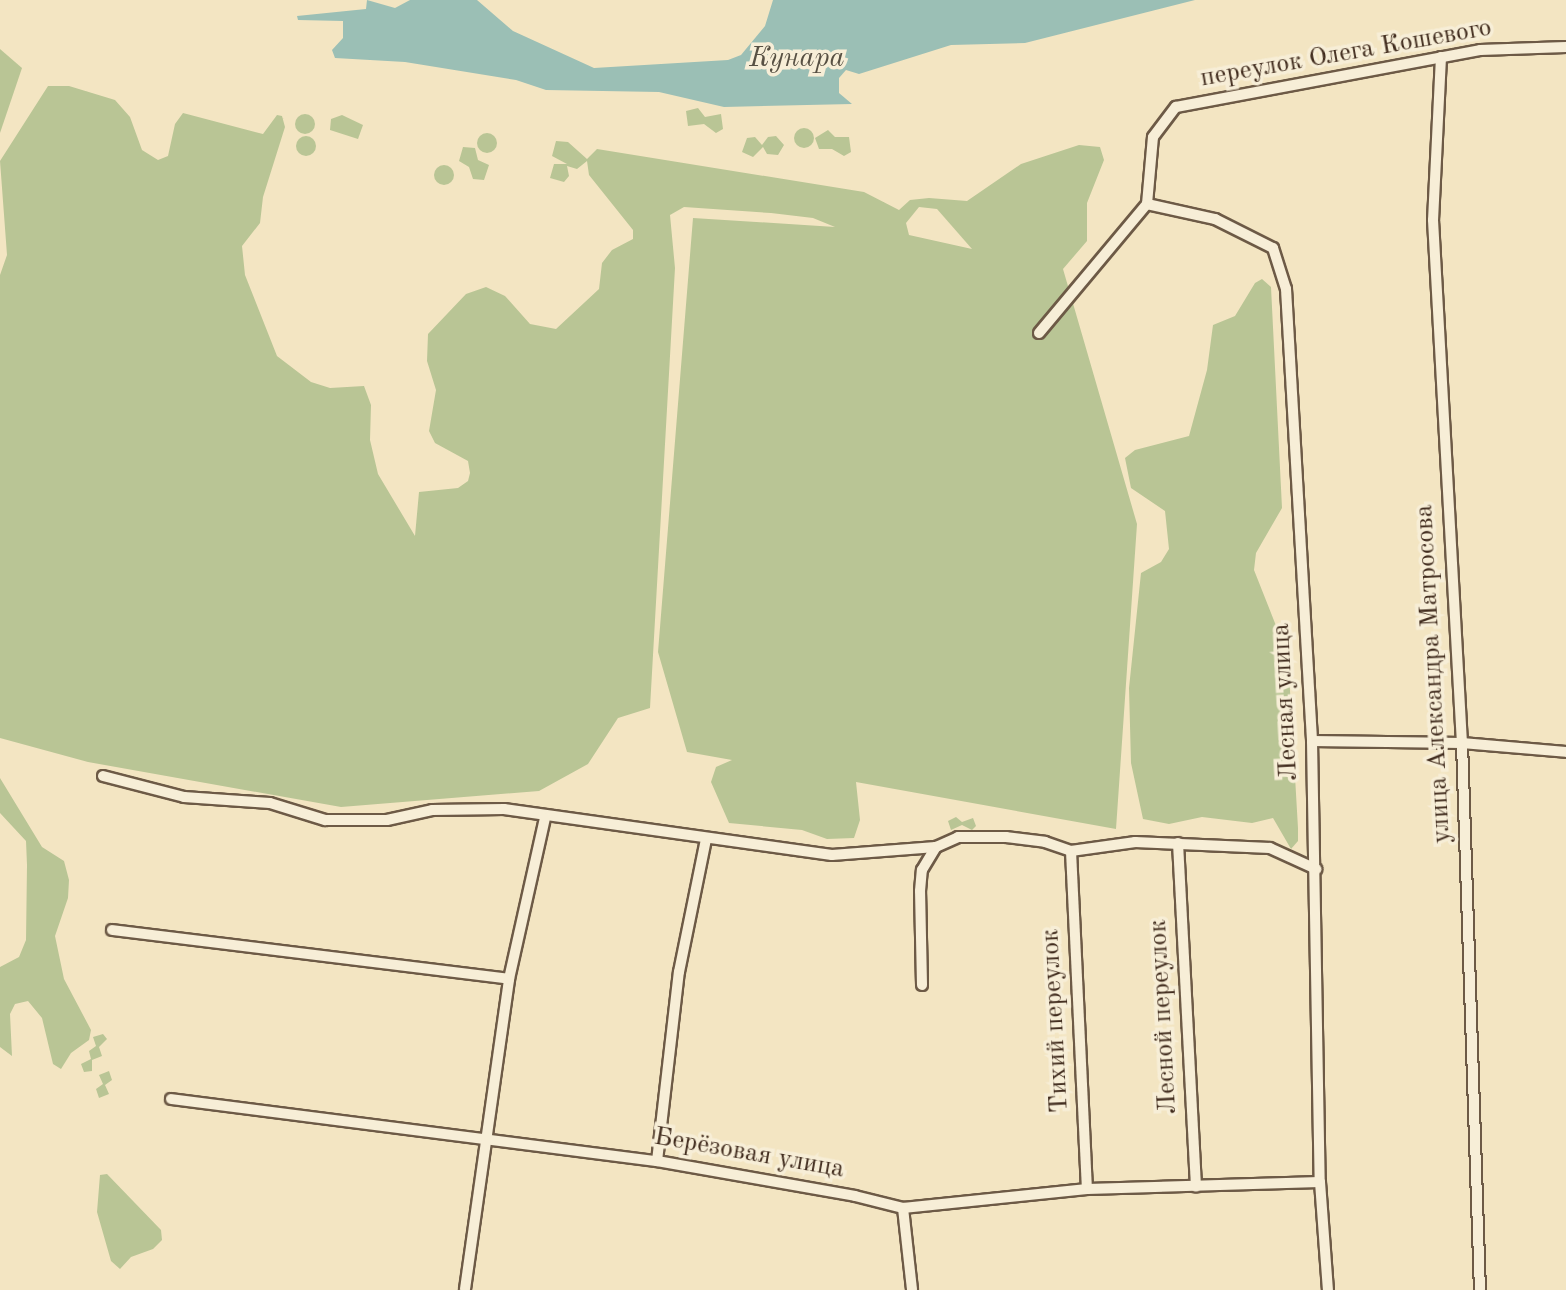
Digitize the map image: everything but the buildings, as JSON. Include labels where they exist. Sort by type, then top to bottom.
[{"type":"street","name":"переулок Олега Кошевого","points":[[1147,204],[1153,137],[1177,107],[1480,50],[1566,47]]},
{"type":"street","name":"улица Александра Матросова","points":[[1441,57],[1433,220],[1462,743],[1480,1290]]},
{"type":"street","points":[[1038,332],[1147,204]]},
{"type":"street","name":"Лесная улица","points":[[1147,204],[1215,219],[1273,248],[1286,289],[1312,741],[1320,1182],[1328,1290]]},
{"type":"street","points":[[1312,741],[1462,743],[1566,752]]},
{"type":"street","points":[[103,776],[184,797],[270,803],[324,820],[387,820],[432,810],[504,809],[545,818],[832,855],[936,847],[957,836],[1006,837],[1045,842],[1071,851],[1135,842],[1270,848],[1316,869]]},
{"type":"street","points":[[465,1289],[509,979],[545,818]]},
{"type":"street","points":[[657,1161],[679,972],[706,839]]},
{"type":"street","name":"Лесной переулок","points":[[1178,843],[1196,1188]]},
{"type":"street","points":[[922,985],[922,870],[936,847]]},
{"type":"street","name":"Тихий переулок","points":[[1071,851],[1087,1189]]},
{"type":"street","points":[[112,930],[509,979]]},
{"type":"street","name":"Берёзовая улица","points":[[171,1099],[657,1161],[855,1196],[903,1208],[1087,1189],[1196,1188],[1320,1182]]},
{"type":"street","points":[[903,1208],[912,1290]]},
{"type":"green space","points":[[0,49],[22,68],[0,133]]},
{"type":"green space","points":[[48,86],[69,86],[115,100],[130,117],[142,150],[158,160],[168,156],[175,124],[183,113],[263,134],[277,115],[282,116],[285,127],[263,197],[260,223],[242,246],[245,275],[277,356],[311,382],[330,388],[364,386],[371,405],[370,440],[378,474],[415,536],[419,492],[458,488],[468,481],[470,473],[468,461],[435,443],[429,431],[436,390],[427,361],[428,334],[466,294],[486,287],[505,296],[530,324],[556,329],[599,289],[602,263],[612,250],[633,239],[633,230],[589,175],[587,161],[577,169],[567,166],[569,176],[564,182],[550,178],[554,164],[567,164],[552,156],[556,141],[568,142],[587,159],[597,149],[864,192],[899,210],[910,200],[929,198],[967,201],[1021,164],[1079,145],[1100,147],[1104,160],[1087,203],[1087,241],[1063,269],[1137,524],[1116,829],[856,782],[860,820],[854,838],[827,839],[802,830],[729,823],[711,782],[716,767],[732,760],[687,752],[658,652],[693,218],[835,227],[813,218],[771,213],[684,207],[670,215],[675,268],[650,708],[618,718],[588,764],[539,791],[341,807],[88,762],[0,738],[0,275],[7,255],[0,161]],"holes":[[[919,207],[937,209],[972,249],[909,235],[906,223]]]},
{"type":"green space","points":[[698,108],[705,117],[721,114],[723,129],[716,133],[704,124],[688,126],[686,111]]},
{"type":"green space","points":[[301,114],[309,114],[315,124],[309,134],[301,134],[295,128],[295,120]]},
{"type":"green space","points":[[342,115],[363,125],[358,139],[330,130],[331,119]]},
{"type":"green space","points":[[800,128],[808,128],[814,138],[808,148],[800,148],[794,142],[794,134]]},
{"type":"green space","points":[[828,130],[835,137],[849,137],[851,152],[844,156],[832,149],[819,149],[815,138]]},
{"type":"green space","points":[[483,133],[491,133],[497,143],[491,153],[483,153],[477,147],[477,139]]},
{"type":"green space","points":[[302,136],[310,136],[316,146],[310,156],[302,156],[296,150],[296,142]]},
{"type":"green space","points":[[776,136],[784,145],[778,155],[767,154],[763,147],[753,157],[742,152],[747,138],[755,137],[762,145],[768,137]]},
{"type":"green space","points":[[463,147],[475,148],[478,160],[489,165],[484,180],[473,179],[469,167],[459,161]]},
{"type":"green space","points":[[440,165],[448,165],[454,175],[448,185],[440,185],[434,179],[434,171]]},
{"type":"green space","points":[[1262,279],[1271,287],[1282,508],[1256,553],[1254,570],[1288,656],[1298,828],[1298,841],[1291,849],[1273,818],[1252,823],[1202,817],[1169,824],[1143,819],[1131,763],[1129,688],[1141,573],[1161,562],[1169,549],[1165,511],[1131,488],[1125,458],[1135,450],[1189,436],[1207,370],[1213,325],[1235,316],[1255,283]]},
{"type":"green space","points":[[0,778],[42,847],[64,861],[69,880],[68,898],[55,936],[64,979],[91,1030],[89,1040],[71,1053],[61,1069],[53,1064],[42,1018],[28,1001],[15,1004],[10,1014],[12,1056],[0,1047],[0,967],[19,957],[26,940],[27,865],[26,841],[0,813]]},
{"type":"green space","points":[[956,817],[962,822],[973,818],[976,826],[972,830],[962,825],[951,830],[948,821]]},
{"type":"green space","points":[[103,1034],[107,1039],[99,1047],[102,1056],[92,1060],[92,1071],[84,1072],[81,1064],[91,1059],[89,1051],[96,1046],[93,1037]]},
{"type":"green space","points":[[109,1071],[112,1080],[105,1085],[109,1094],[99,1098],[96,1089],[103,1084],[99,1075]]},
{"type":"green space","points":[[107,1174],[161,1230],[162,1240],[153,1249],[131,1257],[120,1269],[111,1261],[97,1212],[100,1175]]},
{"type":"water","name":"Кунара","points":[[367,0],[395,8],[410,0],[477,0],[513,31],[594,68],[728,60],[741,55],[765,26],[773,0],[1195,0],[1025,43],[951,45],[859,74],[846,70],[839,78],[839,93],[852,104],[724,107],[659,92],[546,90],[516,80],[405,62],[335,58],[332,50],[343,38],[343,21],[298,20],[297,16],[366,9]]}]
